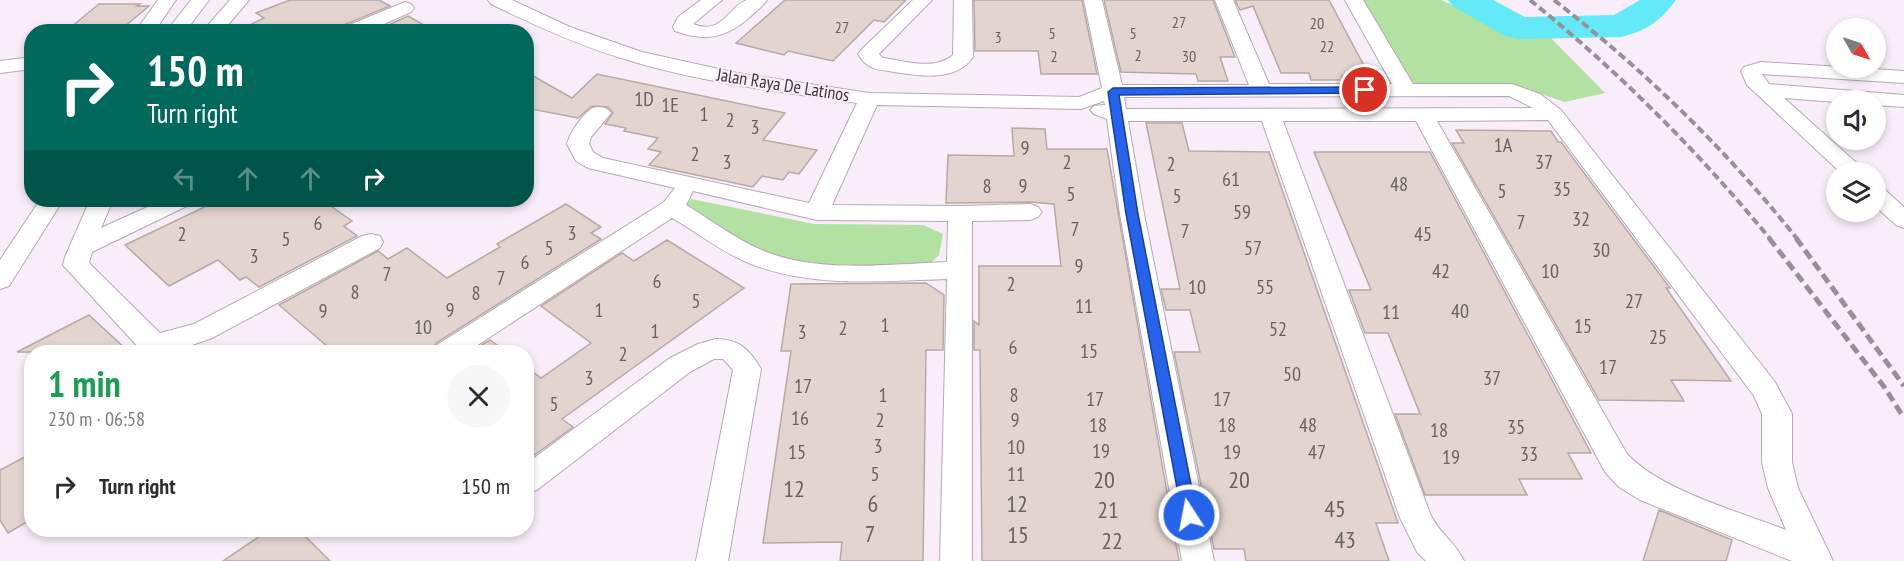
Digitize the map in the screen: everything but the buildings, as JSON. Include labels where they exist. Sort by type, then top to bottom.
[{"type":"street","points":[[150,24],[168,0]]},
{"type":"street","points":[[182,24],[201,0]]},
{"type":"street","points":[[218,24],[236,4],[255,0]]},
{"type":"street","name":"Jalan Raya De Latinos","points":[[497,0],[563,31],[637,57],[737,79],[868,99],[1081,103],[1265,103]]},
{"type":"street","points":[[713,0],[685,21],[682,27],[695,34],[709,34],[721,30],[758,0]]},
{"type":"street","points":[[923,0],[868,54],[872,60],[878,63],[937,70],[955,66],[963,57],[963,0]]},
{"type":"street","points":[[1093,0],[1115,103],[1132,214],[1198,561]]},
{"type":"street","points":[[1224,0],[1265,103],[1416,518],[1428,542],[1448,561]]},
{"type":"street","points":[[1354,0],[1406,90]]},
{"type":"street","points":[[368,24],[405,8]]},
{"type":"street","points":[[0,67],[24,64]]},
{"type":"street","points":[[1842,162],[1754,81],[1751,71],[1761,68],[1904,77]]},
{"type":"street","points":[[1265,103],[1406,90],[1512,90],[1533,98],[1554,114],[1765,390],[1777,414],[1777,462],[1783,488],[1816,558]]},
{"type":"street","points":[[1765,90],[1904,101]]},
{"type":"street","points":[[817,212],[868,99]]},
{"type":"street","points":[[1265,103],[1423,114],[1554,114]]},
{"type":"street","points":[[600,113],[580,136],[578,144],[584,156],[596,164],[817,212],[960,214],[1030,212]]},
{"type":"street","points":[[1423,114],[1616,463],[1630,478],[1651,491],[1816,558]]},
{"type":"street","points":[[458,345],[672,207],[689,183]]},
{"type":"street","points":[[1886,203],[1904,220]]},
{"type":"street","points":[[0,280],[47,207]]},
{"type":"street","points":[[98,207],[76,265],[80,272],[150,341],[160,343],[203,332],[371,242]]},
{"type":"street","points":[[81,247],[166,207]]},
{"type":"street","points":[[672,207],[759,258],[789,267],[821,271],[960,270]]},
{"type":"street","points":[[956,561],[960,214]]},
{"type":"street","points":[[534,475],[680,365],[703,352],[722,348],[741,356],[747,369],[712,561]]},
{"type":"green space","points":[[1362,0],[1441,0],[1511,31],[1549,36],[1605,93],[1565,102],[1507,83],[1413,83]]},
{"type":"green space","points":[[691,199],[814,224],[923,225],[943,234],[939,255],[930,264],[801,267],[678,214]]},
{"type":"waterway","points":[[1466,0],[1518,28],[1621,26],[1650,11],[1658,0]]},
{"type":"railway","points":[[1530,0],[1626,84],[1715,175],[1771,240]]},
{"type":"railway","points":[[1554,0],[1621,55],[1683,112],[1742,174],[1798,240]]},
{"type":"railway","points":[[1769,238],[1885,388],[1904,418]]},
{"type":"railway","points":[[1796,238],[1904,386]]},
{"type":"route","points":[[1189,515],[1132,214],[1113,92],[1365,90]]}]
